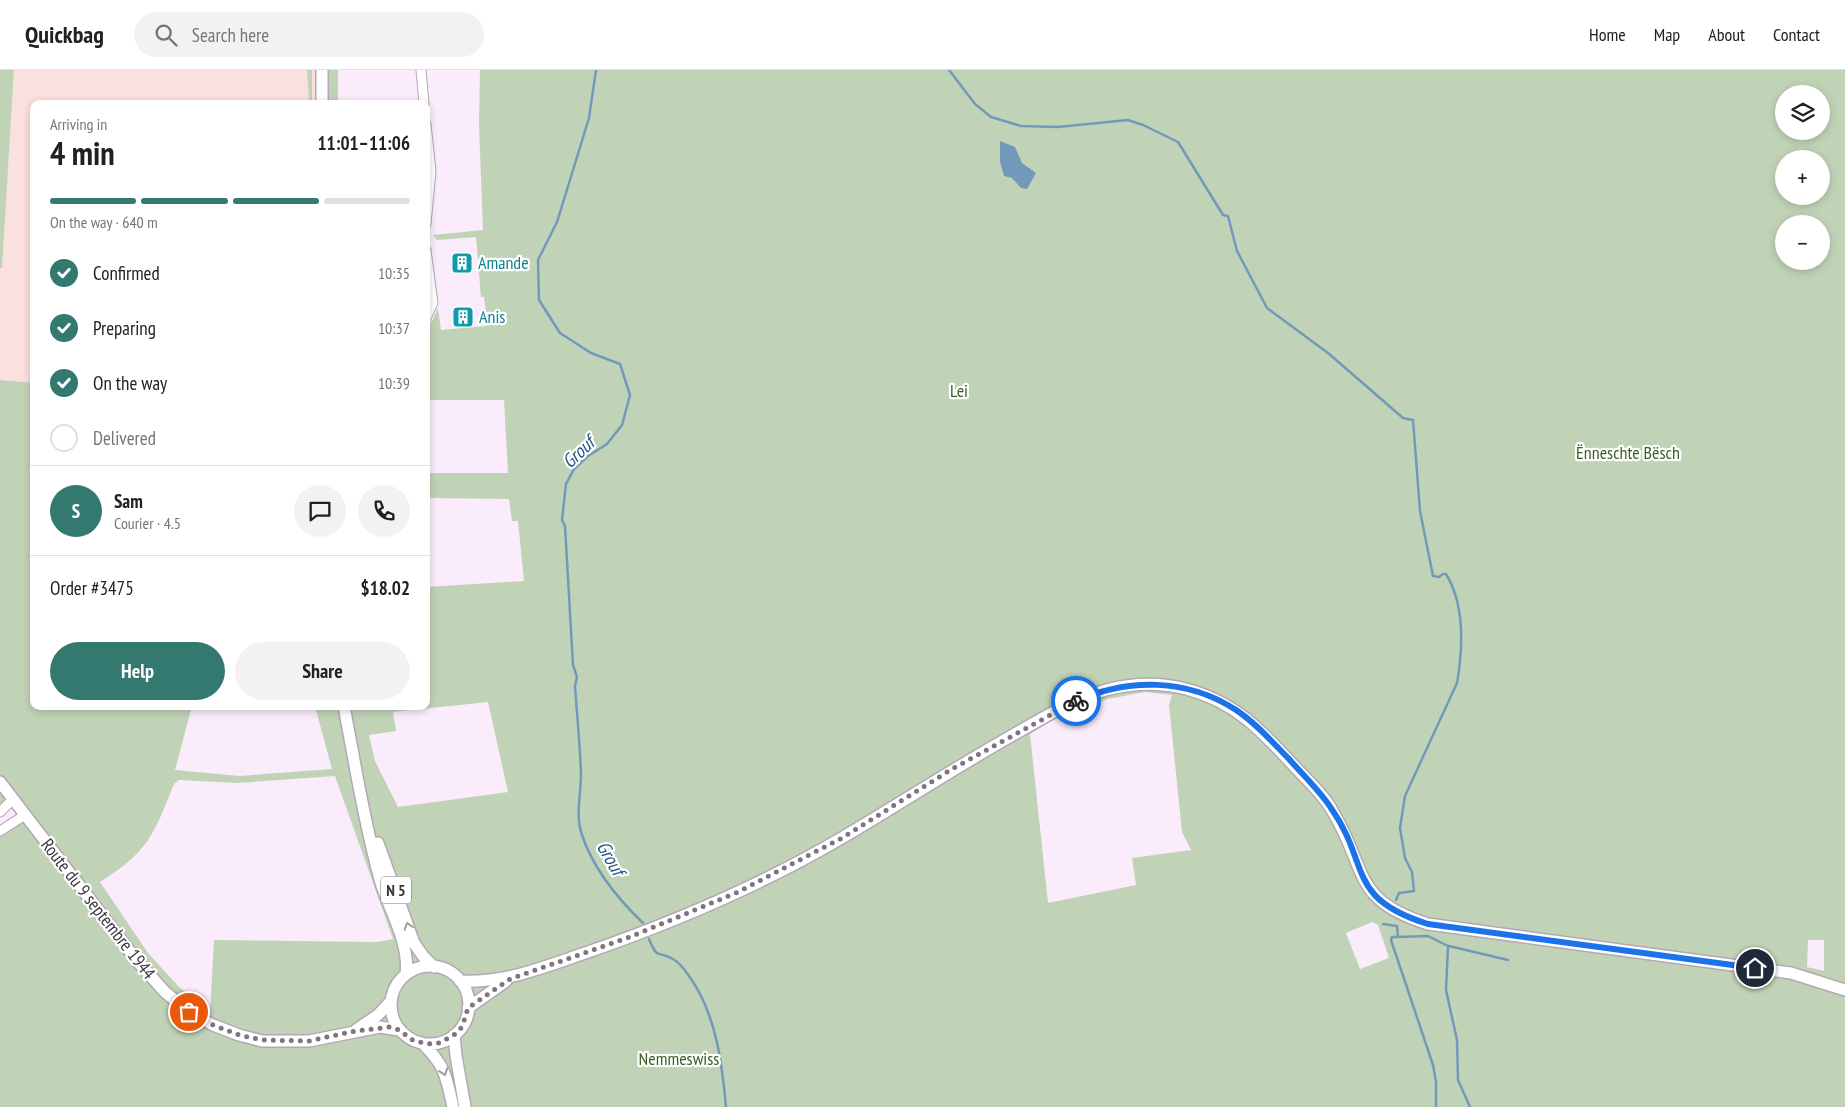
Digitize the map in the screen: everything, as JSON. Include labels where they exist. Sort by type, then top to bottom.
[{"type":"main road","points":[[322,70],[322,100]]},
{"type":"main road","points":[[434,967],[424,967],[406,974],[394,991],[391,1001],[391,1011],[399,1030],[414,1041],[422,1043],[439,1043],[454,1035],[466,1018],[468,998],[460,981],[481,982],[510,979],[630,937],[723,899],[842,838],[952,769],[1066,706],[1106,690],[1143,684],[1164,685],[1197,692],[1224,702],[1253,723],[1311,783],[1332,809],[1366,886],[1386,907],[1398,913],[1428,924],[1790,973],[1845,990]]},
{"type":"main road","name":"N 5","points":[[345,710],[364,809],[381,882],[406,955],[406,974]]},
{"type":"main road","name":"Route du 9 septembre 1944","points":[[0,782],[138,962],[165,992],[189,1012],[230,1032],[262,1040],[309,1041],[355,1031],[380,1028],[399,1030]]},
{"type":"main road","name":"N 5","points":[[364,809],[392,878],[414,943],[434,967],[448,972],[460,981]]},
{"type":"main road","points":[[468,1008],[510,979]]},
{"type":"main road","points":[[355,1031],[378,1014],[391,1001]]},
{"type":"main road","points":[[454,1035],[465,1107]]},
{"type":"main road","points":[[422,1043],[438,1058],[444,1069],[453,1107]]},
{"type":"street","points":[[421,70],[424,100]]},
{"type":"street","points":[[430,285],[432,303],[430,308]]},
{"type":"street","points":[[0,812],[12,799]]},
{"type":"street","points":[[0,831],[25,815]]},
{"type":"shaded area","points":[[14,70],[322,70],[322,100],[30,100],[30,383],[0,380],[0,268],[2,268]]},
{"type":"green space","points":[[0,70],[14,70],[2,268],[0,268]]},
{"type":"green space","points":[[307,70],[312,70],[312,100],[309,100]]},
{"type":"green space","points":[[322,70],[338,70],[338,100],[322,100]]},
{"type":"green space","points":[[480,70],[1845,70],[1845,1107],[0,1107],[0,831],[24,815],[13,799],[0,812],[0,380],[30,383],[30,710],[191,710],[175,770],[239,776],[332,769],[316,710],[412,710],[393,712],[396,731],[369,735],[375,761],[398,807],[508,792],[488,702],[430,708],[430,587],[524,581],[518,521],[512,521],[509,499],[430,498],[430,473],[508,473],[504,400],[430,400],[430,323],[438,308],[441,330],[487,326],[484,297],[481,297],[476,237],[437,240],[433,235],[483,230],[479,125]],"holes":[[[1145,692],[1172,695],[1169,705],[1182,832],[1191,850],[1132,858],[1136,885],[1048,903],[1030,734],[1062,715],[1074,714],[1074,712],[1108,699]],[[335,776],[393,939],[377,942],[214,940],[210,1013],[179,987],[148,953],[100,882],[129,861],[148,841],[174,784],[179,780],[237,783]],[[1372,922],[1378,925],[1389,958],[1360,969],[1346,933]],[[1808,940],[1824,940],[1824,971],[1807,967]]]},
{"type":"water","points":[[1000,141],[1015,147],[1022,163],[1036,173],[1027,189],[1021,188],[1012,178],[1004,176],[1000,162]]},
{"type":"waterway","name":"Grouf","points":[[596,70],[589,118],[557,222],[538,260],[539,300],[560,333],[591,353],[620,364],[630,395],[622,425],[607,444],[588,456],[574,469],[566,484],[562,520],[565,526],[573,665],[577,677],[575,686],[581,774],[580,827],[587,847],[607,882],[624,904],[643,923]]},
{"type":"waterway","points":[[949,70],[975,104],[991,117],[1021,126],[1058,127],[1128,120],[1178,142],[1223,215],[1228,216],[1237,251],[1267,308],[1328,353],[1403,418],[1413,420],[1420,511],[1433,576],[1439,577],[1446,574],[1452,586],[1457,599],[1461,641],[1457,683],[1405,796],[1400,828],[1405,858],[1412,872],[1414,891],[1399,893],[1396,900]]},
{"type":"waterway","points":[[1383,924],[1397,926],[1398,937],[1392,937],[1391,940],[1433,1065],[1436,1082],[1436,1107]]},
{"type":"waterway","points":[[1398,937],[1428,936],[1448,946],[1446,990],[1457,1040],[1458,1080],[1470,1107]]},
{"type":"waterway","name":"Grouf","points":[[649,939],[657,953],[668,956],[682,966],[706,1006],[720,1056],[726,1107]]},
{"type":"waterway","points":[[1449,946],[1508,960]]},
{"type":"way so far","points":[[189,1012],[213,1025],[239,1035],[262,1040],[309,1041],[355,1031],[390,1027],[399,1030],[414,1041],[431,1044],[439,1043],[447,1040],[462,1027],[468,1008],[510,979],[679,918],[783,870],[879,816],[952,769],[1076,701]]},
{"type":"place","name":"Amande","points":[[462,263]]},
{"type":"place","name":"Anis","points":[[463,317]]},
{"type":"route","points":[[1076,701],[1090,695],[1124,686],[1154,684],[1197,692],[1224,702],[1238,711],[1267,737],[1317,790],[1332,809],[1366,886],[1375,897],[1386,907],[1412,919],[1428,924],[1755,968]]},
{"type":"park label","name":"Lei","points":[[959,391]]},
{"type":"park label","name":"Ënneschte Bësch","points":[[1628,453]]},
{"type":"park label","name":"Nemmeswiss","points":[[679,1059]]}]
